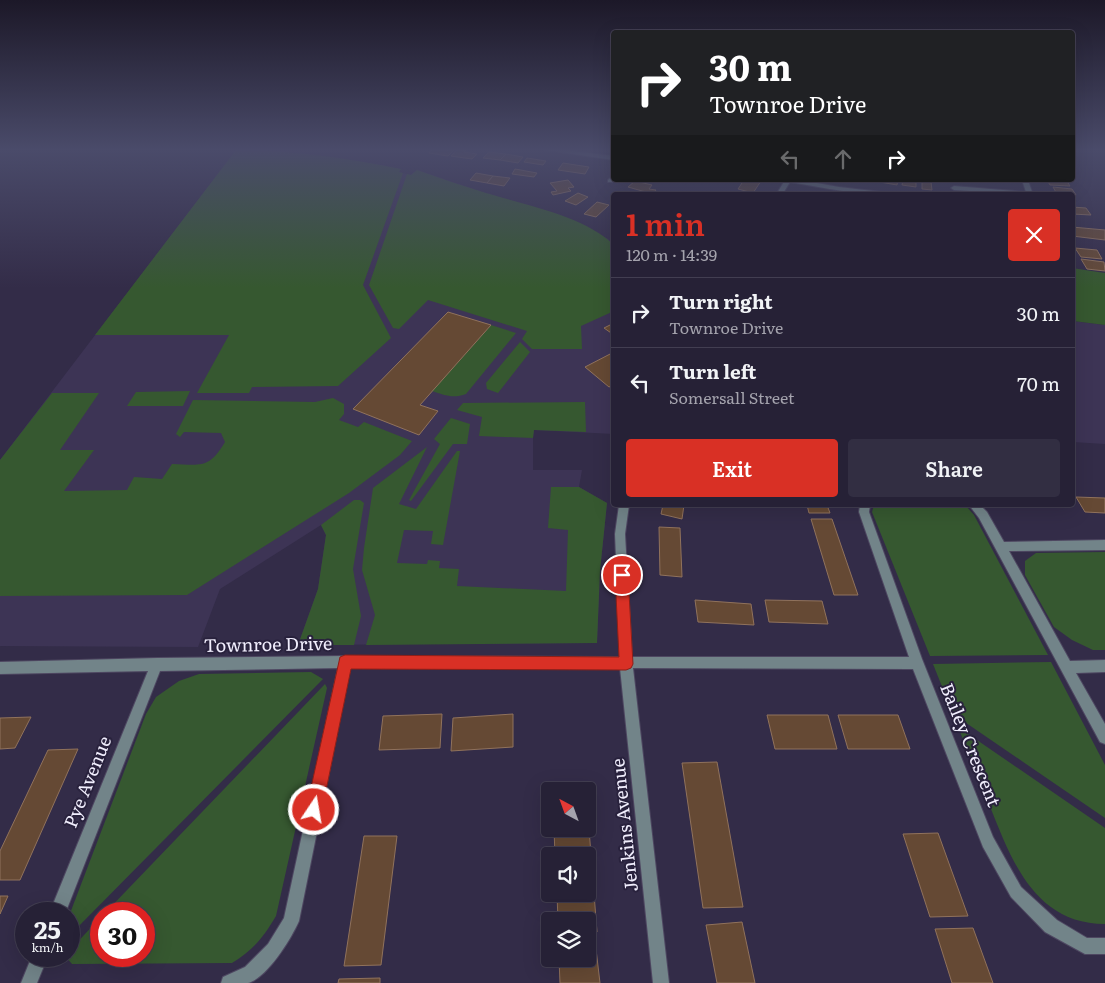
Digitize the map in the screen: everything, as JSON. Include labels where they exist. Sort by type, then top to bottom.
[{"type":"street","name":"Jenkins Avenue","points":[[624,507],[620,534],[626,664],[662,983]]},
{"type":"street","name":"Bailey Crescent","points":[[865,507],[864,512],[918,663],[988,842],[1016,892],[1050,926],[1084,946],[1105,946]]},
{"type":"street","points":[[976,507],[983,515],[1105,736]]},
{"type":"street","points":[[1000,547],[1105,545]]},
{"type":"street","name":"Townroe Drive","points":[[0,668],[345,662],[626,664],[918,663]]},
{"type":"street","points":[[229,983],[251,973],[274,950],[291,921],[345,662]]},
{"type":"street","name":"Pye Avenue","points":[[62,902],[157,664]]},
{"type":"street","points":[[1066,667],[1105,666]]},
{"type":"street","points":[[29,983],[36,967]]},
{"type":"shaded area","points":[[201,196],[495,196],[550,212],[584,226],[611,242],[611,434],[534,430],[533,438],[533,470],[582,470],[579,487],[607,503],[600,571],[597,643],[298,645],[318,589],[326,535],[321,525],[220,589],[198,647],[0,646],[0,460]]},
{"type":"shaded area","points":[[1075,321],[1105,325],[1105,444],[1075,442]]},
{"type":"green space","points":[[201,196],[395,196],[363,285],[391,338],[338,386],[252,387],[249,393],[197,393],[229,335],[95,335]]},
{"type":"green space","points":[[400,196],[497,196],[571,219],[602,235],[611,242],[611,312],[581,326],[582,349],[532,349],[522,339],[527,331],[428,300],[399,329],[393,328],[369,285]]},
{"type":"green space","points":[[1075,268],[1105,273],[1105,325],[1075,321]]},
{"type":"green space","points":[[491,325],[516,333],[466,394],[453,396],[432,391]]},
{"type":"green space","points":[[520,342],[530,352],[498,393],[487,389],[486,383]]},
{"type":"green space","points":[[190,391],[183,406],[127,406],[136,392]]},
{"type":"green space","points":[[52,393],[99,393],[60,450],[94,450],[64,491],[127,490],[134,477],[162,479],[172,464],[197,465],[209,461],[225,442],[221,433],[184,432],[180,437],[176,434],[193,400],[315,402],[333,398],[344,404],[344,414],[339,420],[358,427],[364,422],[412,441],[400,455],[349,493],[187,595],[0,596],[0,460]]},
{"type":"green space","points":[[585,402],[586,432],[534,430],[533,438],[479,436],[482,417],[457,410],[463,403]]},
{"type":"green space","points":[[451,418],[470,424],[467,444],[453,444],[411,501],[409,500],[440,444],[434,439]]},
{"type":"green space","points":[[427,447],[399,504],[416,509],[457,451],[460,451],[443,545],[431,544],[433,531],[404,530],[397,563],[427,564],[428,560],[440,561],[439,568],[459,569],[457,586],[566,591],[568,530],[548,528],[551,487],[579,487],[607,503],[600,571],[597,643],[366,645],[375,615],[362,570],[373,488]]},
{"type":"green space","points":[[354,500],[360,500],[364,503],[353,569],[361,616],[354,645],[298,645],[318,589],[326,535],[321,525]]},
{"type":"green space","points":[[873,507],[967,507],[974,515],[1048,655],[930,656],[872,512]]},
{"type":"green space","points":[[1105,552],[1105,650],[1093,650],[1072,640],[1054,627],[1025,575],[1025,561],[1036,553]]},
{"type":"green space","points":[[1051,662],[1105,765],[1105,818],[953,714],[933,664]]},
{"type":"green space","points":[[311,672],[323,679],[103,902],[90,902],[90,915],[80,925],[80,902],[74,902],[146,714],[156,697],[179,681],[199,674]]},
{"type":"green space","points":[[325,684],[327,688],[276,916],[257,943],[232,963],[155,963],[155,902],[116,902]]},
{"type":"green space","points":[[958,727],[1105,828],[1105,924],[1081,921],[1061,913],[1044,902],[1030,886],[1018,869],[1008,849]]},
{"type":"green space","points":[[90,929],[90,964],[80,964],[80,939]]},
{"type":"building","points":[[573,196],[588,197],[576,205],[565,201]]},
{"type":"building","points":[[597,202],[609,205],[596,217],[584,214]]},
{"type":"building","points":[[1075,207],[1086,208],[1091,215],[1075,214]]},
{"type":"building","points":[[1075,227],[1105,230],[1105,240],[1075,236]]},
{"type":"building","points":[[1075,248],[1097,250],[1102,259],[1081,257]]},
{"type":"building","points":[[1081,259],[1104,262],[1105,271],[1087,269]]},
{"type":"building","points":[[448,312],[491,325],[420,405],[438,411],[419,435],[353,409]]},
{"type":"building","points":[[611,324],[611,333],[604,328]]},
{"type":"building","points":[[611,354],[611,386],[609,387],[585,367]]},
{"type":"building","points":[[1076,497],[1105,498],[1105,513],[1085,512]]},
{"type":"building","points":[[663,507],[684,507],[682,519],[661,514]]},
{"type":"building","points":[[808,507],[828,507],[830,513],[809,513]]},
{"type":"building","points":[[811,519],[832,519],[858,595],[834,595]]},
{"type":"building","points":[[659,527],[680,528],[682,577],[660,575]]},
{"type":"building","points":[[695,600],[751,604],[754,625],[698,622]]},
{"type":"building","points":[[765,600],[822,601],[828,624],[769,622]]},
{"type":"building","points":[[442,714],[440,748],[379,750],[383,716]]},
{"type":"building","points":[[513,714],[513,747],[451,751],[453,718]]},
{"type":"building","points":[[767,715],[828,715],[837,749],[775,749]]},
{"type":"building","points":[[838,715],[898,715],[910,749],[848,749]]},
{"type":"building","points":[[31,717],[15,748],[0,749],[0,718]]},
{"type":"building","points":[[78,749],[20,880],[0,880],[0,851],[48,750]]},
{"type":"building","points":[[717,762],[743,907],[703,908],[682,763]]},
{"type":"building","points":[[938,833],[968,916],[930,917],[903,834]]},
{"type":"building","points":[[364,836],[397,836],[381,965],[344,966]]},
{"type":"building","points":[[554,838],[590,838],[590,847],[555,847]]},
{"type":"building","points":[[0,896],[8,896],[0,914]]},
{"type":"building","points":[[557,902],[595,902],[595,912],[558,912]]},
{"type":"building","points":[[742,922],[755,983],[717,983],[706,925]]},
{"type":"building","points":[[973,928],[993,983],[952,983],[935,929]]},
{"type":"building","points":[[596,949],[600,983],[560,983],[559,967],[596,967]]},
{"type":"building","points":[[380,978],[380,983],[338,983],[339,979]]},
{"type":"route","points":[[314,810],[345,662],[626,664],[622,575]]}]
